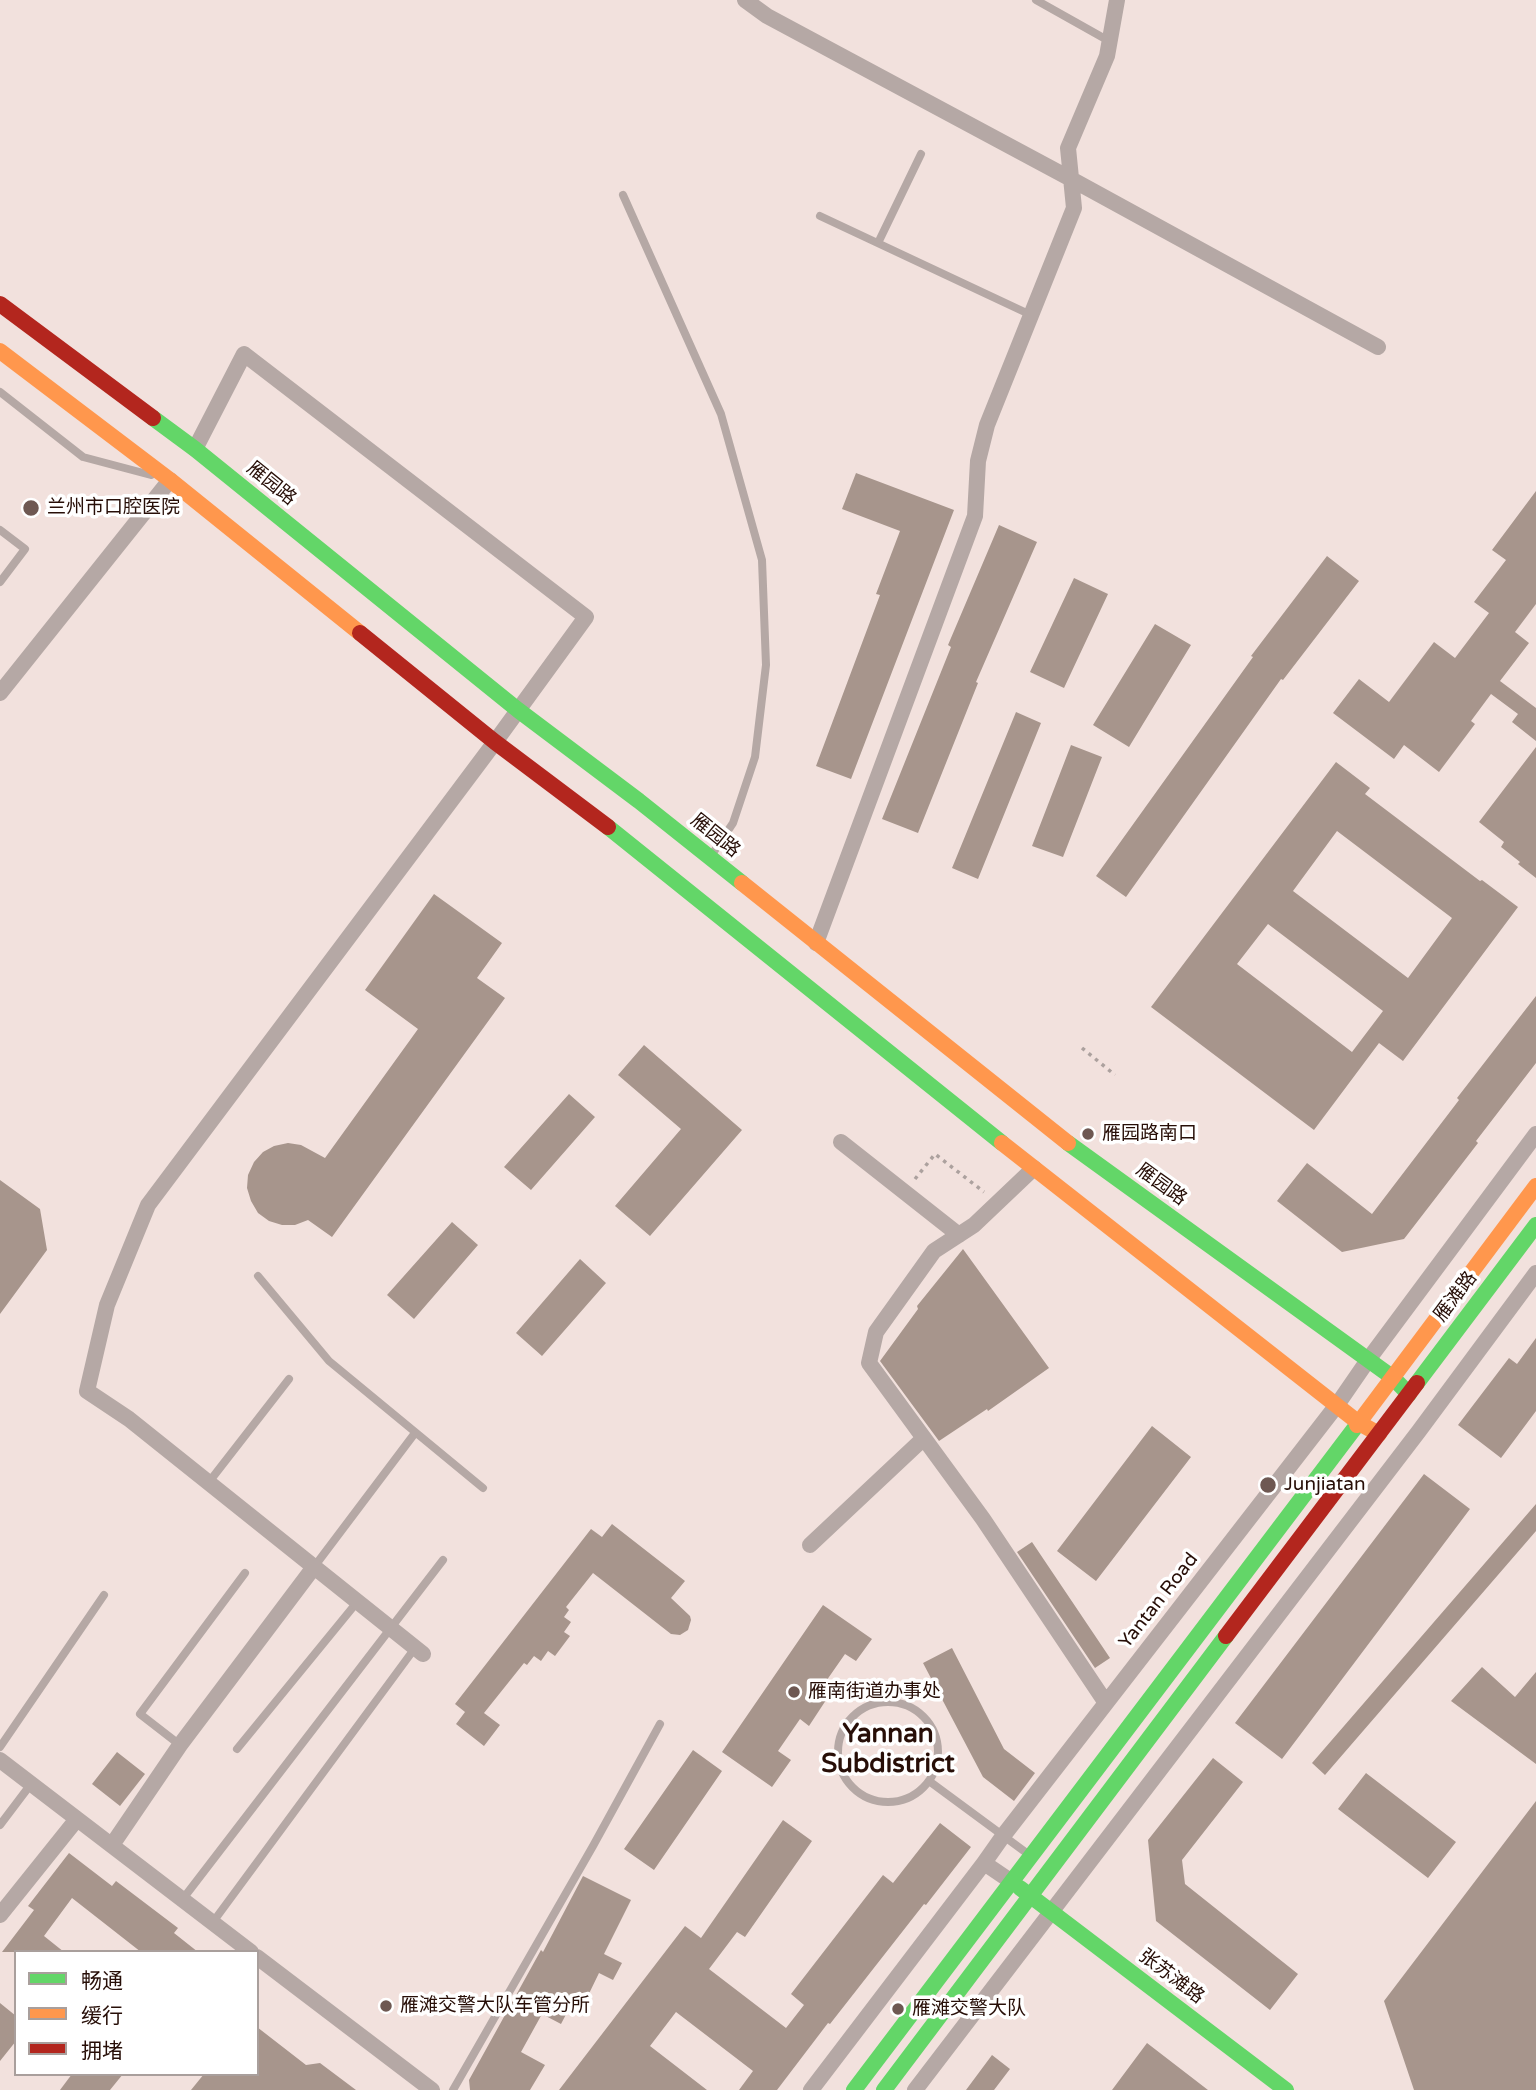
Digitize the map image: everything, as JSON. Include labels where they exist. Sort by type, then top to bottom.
[{"type":"main road","name":"雁园路","points":[[0,304],[495,742],[615,833],[1336,1405],[1379,1434]]},
{"type":"main road","name":"雁园路","points":[[0,351],[183,465],[518,710],[639,801],[1055,1134],[1392,1377],[1409,1394]]},
{"type":"main road","points":[[854,2090],[1536,1186]]},
{"type":"main road","name":"雁滩路","points":[[1409,1394],[1536,1226]]},
{"type":"main road","points":[[884,2090],[1409,1394]]},
{"type":"main road","name":"张苏滩路","points":[[1012,1882],[1265,2080],[1286,2090]]},
{"type":"street","points":[[745,0],[767,16],[1378,347]]},
{"type":"street","points":[[816,943],[975,516],[978,461],[987,425],[1074,208],[1068,148],[1107,55],[1117,0]]},
{"type":"street","points":[[0,693],[183,465],[244,354],[586,617],[148,1205],[107,1305],[87,1391],[129,1419],[419,1651]]},
{"type":"street","name":"Yantan Road","points":[[811,2090],[1003,1836],[1336,1405],[1536,1134]]},
{"type":"street","points":[[841,1142],[959,1235]]},
{"type":"street","points":[[1034,1168],[974,1225],[934,1251],[876,1332],[869,1363],[983,1519],[1106,1703]]},
{"type":"street","points":[[915,2090],[1536,1273]]},
{"type":"street","points":[[1379,1434],[1401,1453]]},
{"type":"street","points":[[810,1545],[924,1438]]},
{"type":"street","points":[[112,1845],[180,1745],[314,1567]]},
{"type":"street","points":[[0,1760],[248,1950]]},
{"type":"street","points":[[0,1915],[77,1819]]},
{"type":"street","points":[[984,1863],[1012,1882]]},
{"type":"street","points":[[259,1959],[432,2090]]},
{"type":"lane","points":[[1036,0],[1110,41]]},
{"type":"lane","points":[[877,243],[921,154]]},
{"type":"lane","points":[[623,195],[721,414],[762,560],[766,665],[755,757],[733,823],[710,858]]},
{"type":"lane","points":[[820,216],[1031,315]]},
{"type":"lane","points":[[0,392],[83,457],[183,465]]},
{"type":"lane","points":[[0,530],[25,550],[0,582]]},
{"type":"lane","points":[[258,1276],[328,1361],[484,1488]]},
{"type":"lane","points":[[209,1482],[289,1379]]},
{"type":"lane","points":[[314,1567],[415,1433]]},
{"type":"lane","points":[[182,1900],[443,1560]]},
{"type":"lane","points":[[180,1745],[140,1714],[245,1573]]},
{"type":"lane","points":[[0,1747],[104,1595]]},
{"type":"lane","points":[[237,1749],[358,1601]]},
{"type":"lane","points":[[213,1922],[419,1651]]},
{"type":"lane","points":[[879,1703],[899,1703],[916,1711],[930,1725],[937,1744],[937,1763],[929,1781],[915,1795],[897,1802],[877,1802],[859,1794],[845,1780],[838,1761],[838,1741],[846,1723],[860,1710],[879,1703]]},
{"type":"lane","points":[[453,2090],[660,1724]]},
{"type":"lane","points":[[929,1781],[1031,1856]]},
{"type":"lane","points":[[0,1825],[31,1784]]},
{"type":"path","points":[[1082,1048],[1115,1075]]},
{"type":"path","points":[[904,1192],[935,1154],[988,1195]]},
{"type":"building","points":[[856,473],[954,510],[851,779],[816,766],[880,595],[876,594],[900,531],[842,509]]},
{"type":"building","points":[[1536,491],[1536,604],[1515,632],[1529,643],[1500,681],[1536,708],[1536,741],[1512,722],[1518,714],[1491,694],[1471,721],[1475,724],[1439,772],[1404,745],[1394,759],[1333,713],[1359,679],[1389,702],[1434,642],[1455,658],[1489,613],[1474,602],[1506,560],[1492,550]]},
{"type":"building","points":[[999,525],[1037,542],[976,682],[978,683],[918,833],[882,819],[951,647],[948,645]]},
{"type":"building","points":[[1327,556],[1359,581],[1283,680],[1281,679],[1126,897],[1096,876],[1253,657],[1251,656]]},
{"type":"building","points":[[1074,578],[1108,594],[1064,688],[1030,672]]},
{"type":"building","points":[[1155,624],[1191,645],[1129,747],[1093,725]]},
{"type":"building","points":[[1016,712],[1041,723],[978,879],[952,868]]},
{"type":"building","points":[[1071,745],[1102,757],[1063,857],[1032,846]]},
{"type":"building","points":[[1536,747],[1536,878],[1501,847],[1504,842],[1479,822]]},
{"type":"building","points":[[1336,762],[1370,788],[1365,794],[1518,907],[1403,1061],[1379,1043],[1314,1130],[1151,1007]],"holes":[[[1337,831],[1452,918],[1408,978],[1293,891]],[[1268,924],[1383,1011],[1352,1052],[1237,964]]]},
{"type":"building","points":[[434,894],[502,943],[477,978],[505,998],[332,1237],[308,1220],[295,1225],[269,1221],[258,1213],[247,1188],[248,1175],[254,1162],[263,1152],[288,1143],[301,1145],[325,1158],[418,1029],[365,990]]},
{"type":"building","points":[[1536,996],[1536,1063],[1404,1239],[1342,1252],[1277,1201],[1307,1163],[1372,1214]]},
{"type":"building","points":[[644,1045],[742,1130],[650,1236],[615,1206],[681,1129],[618,1075]]},
{"type":"building","points":[[569,1094],[595,1117],[531,1190],[504,1167]]},
{"type":"building","points":[[0,1180],[40,1209],[47,1250],[0,1314]]},
{"type":"building","points":[[452,1222],[478,1245],[414,1319],[387,1295]]},
{"type":"building","points":[[963,1249],[1049,1368],[939,1441],[880,1361],[918,1309],[917,1306]]},
{"type":"building","points":[[580,1259],[606,1283],[542,1356],[516,1333]]},
{"type":"building","points":[[1536,1338],[1536,1411],[1501,1458],[1458,1425],[1509,1358],[1517,1364]]},
{"type":"building","points":[[1152,1426],[1191,1457],[1096,1581],[1057,1551]]},
{"type":"building","points":[[1424,1474],[1470,1509],[1282,1759],[1235,1723]]},
{"type":"building","points":[[1536,1504],[1536,1531],[1325,1775],[1312,1763]]},
{"type":"building","points":[[612,1524],[685,1581],[671,1598],[690,1616],[688,1630],[680,1635],[671,1634],[593,1573],[566,1607],[569,1610],[564,1617],[571,1622],[564,1632],[570,1636],[555,1656],[548,1651],[541,1661],[534,1656],[527,1665],[524,1663],[484,1713],[500,1725],[484,1746],[456,1724],[465,1712],[455,1704],[591,1529],[602,1537]]},
{"type":"building","points":[[1032,1542],[1110,1658],[1095,1668],[1017,1552]]},
{"type":"building","points":[[823,1605],[872,1639],[856,1661],[845,1654],[822,1687],[830,1694],[809,1726],[800,1719],[778,1751],[791,1760],[772,1787],[722,1752]]},
{"type":"building","points":[[952,1648],[1004,1749],[1035,1773],[1014,1801],[983,1777],[923,1663]]},
{"type":"building","points":[[1482,1667],[1515,1697],[1536,1672],[1536,1764],[1451,1701]]},
{"type":"building","points":[[693,1750],[722,1771],[654,1870],[624,1849]]},
{"type":"building","points":[[117,1752],[145,1774],[120,1806],[92,1784]]},
{"type":"building","points":[[1213,1758],[1243,1782],[1182,1860],[1185,1884],[1298,1974],[1270,2010],[1156,1921],[1148,1840]]},
{"type":"building","points":[[1366,1773],[1456,1842],[1428,1878],[1338,1809]]},
{"type":"building","points":[[1536,1801],[1536,2090],[1414,2090],[1384,2001]]},
{"type":"building","points":[[783,1820],[812,1841],[745,1937],[737,1932],[709,1969],[786,2028],[804,2005],[791,1994],[883,1875],[893,1883],[940,1823],[971,1847],[777,2090],[739,2090],[753,2071],[676,2012],[650,2046],[707,2090],[559,2090],[685,1926],[701,1938]]},
{"type":"building","points":[[69,1853],[112,1886],[116,1881],[178,1928],[174,1933],[195,1950],[138,1950],[72,1898],[44,1936],[62,1950],[2,1952],[34,1910],[28,1906]]},
{"type":"building","points":[[583,1876],[631,1900],[604,1954],[622,1963],[613,1980],[599,1973],[582,2008],[572,2003],[561,2024],[542,2014],[521,2052],[545,2065],[530,2090],[470,2090],[469,2080],[541,1950],[543,1952]]},
{"type":"building","points":[[0,2003],[14,2014],[14,2044],[0,2061]]},
{"type":"building","points":[[259,2029],[306,2065],[320,2063],[356,2090],[191,2090],[202,2076],[259,2076]]},
{"type":"building","points":[[1147,2043],[1208,2090],[1112,2090]]},
{"type":"building","points":[[992,2055],[1010,2069],[994,2090],[966,2090]]},
{"type":"building","points":[[70,2076],[121,2076],[110,2090],[60,2090]]},
{"type":"traffic: fast","points":[[153,418],[518,710],[742,883]]},
{"type":"traffic: fast","points":[[608,827],[1002,1143]]},
{"type":"traffic: fast","points":[[1068,1143],[1392,1377],[1409,1394]]},
{"type":"traffic: fast","points":[[1417,1383],[1536,1225]]},
{"type":"traffic: fast","points":[[854,2090],[1357,1425]]},
{"type":"traffic: fast","points":[[884,2090],[1226,1636]]},
{"type":"traffic: fast","points":[[1020,1888],[1286,2090]]},
{"type":"traffic: slow","points":[[0,351],[170,480],[360,633]]},
{"type":"traffic: slow","points":[[742,883],[1068,1143]]},
{"type":"traffic: slow","points":[[1002,1143],[1359,1423],[1379,1434]]},
{"type":"traffic: slow","points":[[1357,1425],[1536,1186]]},
{"type":"traffic: jam","points":[[0,304],[153,418]]},
{"type":"traffic: jam","points":[[360,633],[495,742],[608,827]]},
{"type":"traffic: jam","points":[[1226,1636],[1417,1383]]},
{"type":"place","name":"兰州市口腔医院","points":[[31,508]]},
{"type":"place","name":"雁园路南口","points":[[1088,1134]]},
{"type":"place","name":"Junjiatan","points":[[1268,1485]]},
{"type":"place","name":"雁南街道办事处","points":[[794,1692]]},
{"type":"place","name":"雁滩交警大队车管分所","points":[[386,2006]]},
{"type":"place","name":"雁滩交警大队","points":[[898,2009]]},
{"type":"district","name":"Yannan Subdistrict","points":[[888,1750]]}]
